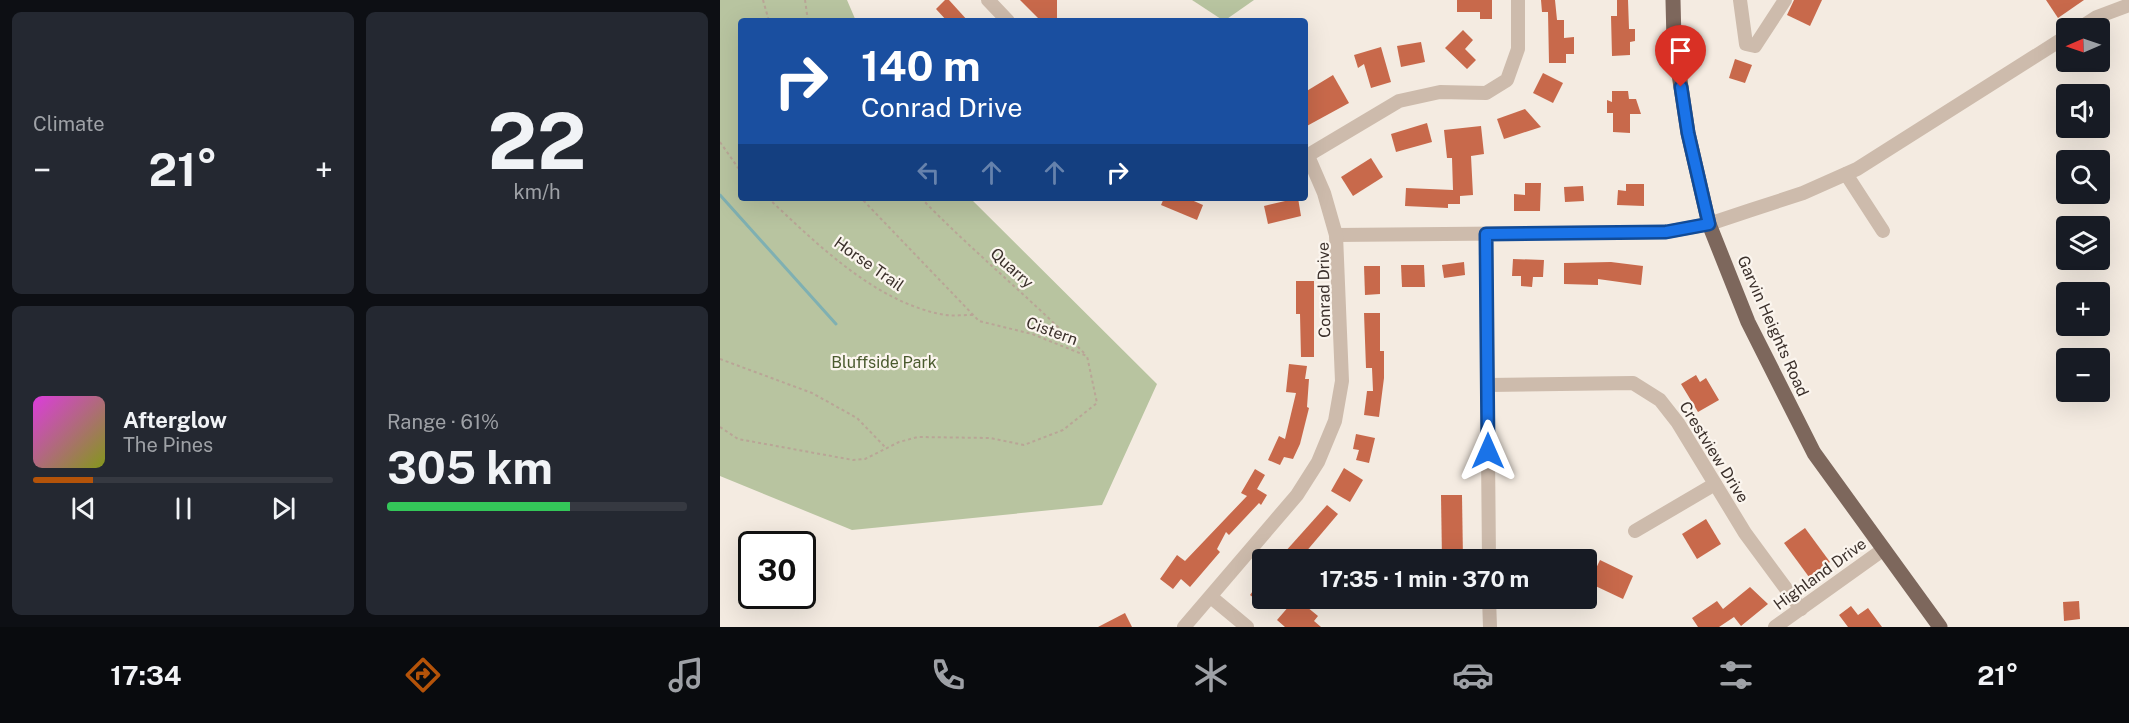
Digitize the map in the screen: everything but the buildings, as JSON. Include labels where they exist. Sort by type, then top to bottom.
[{"type":"main road","name":"Garvin Heights Road","points":[[1673,0],[1674,41],[1688,133],[1709,224],[1748,322],[1791,412],[1814,453],[1940,627]]},
{"type":"street","points":[[988,0],[1005,18]]},
{"type":"street","points":[[1308,156],[1399,100],[1440,92],[1486,93],[1507,81],[1518,49],[1518,0]]},
{"type":"street","points":[[1740,0],[1746,44],[1755,46],[1785,0]]},
{"type":"street","points":[[2095,18],[2129,5]]},
{"type":"street","name":"Conrad Drive","points":[[1184,627],[1297,495],[1318,462],[1335,421],[1342,381],[1336,235],[1666,232],[1709,224],[1803,193],[1846,174],[2056,43]]},
{"type":"street","points":[[1308,159],[1324,193],[1336,235]]},
{"type":"street","points":[[1846,174],[1882,231]]},
{"type":"street","points":[[1486,234],[1489,549]]},
{"type":"street","name":"Crestview Drive","points":[[1488,385],[1634,383],[1660,400],[1745,533],[1801,609]]},
{"type":"street","points":[[1635,531],[1715,484]]},
{"type":"street","name":"Highland Drive","points":[[1775,627],[1884,549]]},
{"type":"street","points":[[1211,597],[1247,627]]},
{"type":"street","points":[[1489,609],[1490,627]]},
{"type":"path","points":[[763,0],[768,18]]},
{"type":"path","points":[[804,0],[807,18]]},
{"type":"path","points":[[720,142],[738,168]]},
{"type":"path","name":"Horse Trail","points":[[771,201],[804,232],[863,278],[908,304],[946,315],[973,315]]},
{"type":"path","name":"Cistern","points":[[864,201],[979,321],[1032,334],[1087,357],[1097,404],[1063,430],[1024,445],[990,438],[918,437],[886,448]]},
{"type":"path","name":"Quarry","points":[[924,201],[996,272],[1052,320],[1087,357]]},
{"type":"path","points":[[720,359],[813,393],[857,418],[886,448],[865,459],[853,460],[738,439],[720,427]]},
{"type":"green space","name":"Bluffside Park","points":[[720,0],[847,0],[855,18],[738,18],[738,201],[973,201],[1157,384],[1102,505],[852,530],[720,476]]},
{"type":"green space","points":[[1192,0],[1254,0],[1228,18],[1219,18]]},
{"type":"waterway","points":[[720,195],[836,324]]},
{"type":"route","points":[[1488,451],[1486,234],[1666,232],[1709,224],[1688,133],[1681,87]]}]
